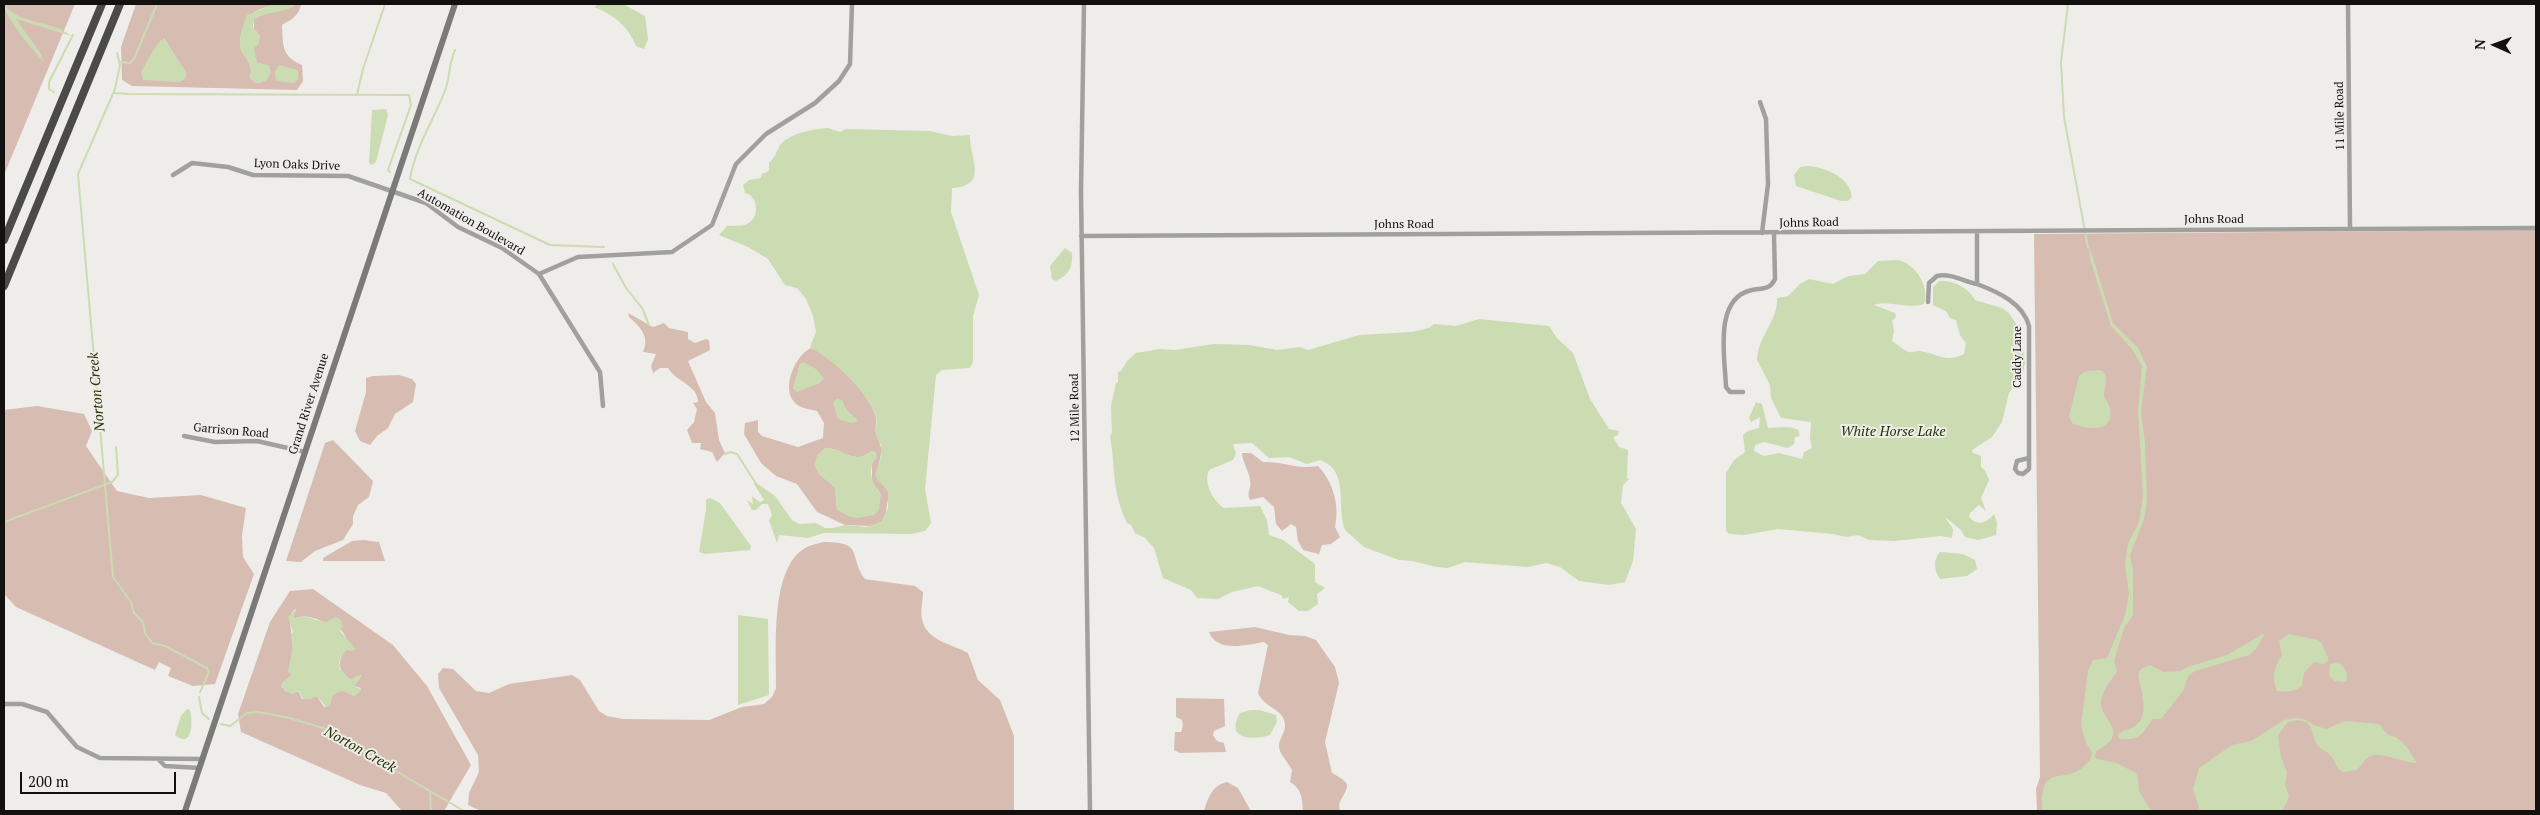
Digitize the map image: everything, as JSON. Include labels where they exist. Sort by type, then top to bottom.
[{"type":"highway","points":[[4,240],[102,4]]},
{"type":"highway","points":[[4,286],[120,4]]},
{"type":"main road","name":"Grand River Avenue","points":[[185,811],[455,4]]},
{"type":"street","points":[[540,274],[578,257],[672,252],[712,225],[736,164],[766,134],[815,103],[839,81],[850,64],[852,4]]},
{"type":"street","name":"12 Mile Road","points":[[1084,4],[1081,236],[1090,811]]},
{"type":"street","name":"11 Mile Road","points":[[2348,4],[2350,229]]},
{"type":"street","points":[[1760,102],[1766,119],[1768,184],[1762,234]]},
{"type":"street","name":"Lyon Oaks Drive","points":[[173,175],[192,163],[228,167],[253,175],[348,176],[392,190]]},
{"type":"street","name":"Automation Boulevard","points":[[392,190],[426,204],[458,227],[502,248],[540,274],[600,372],[603,406]]},
{"type":"street","name":"Johns Road","points":[[1081,236],[1774,234],[2536,228]]},
{"type":"street","points":[[1977,232],[1978,284]]},
{"type":"street","points":[[1743,392],[1730,392],[1726,387],[1724,317],[1730,305],[1739,295],[1748,290],[1770,287],[1773,284],[1775,279],[1774,234]]},
{"type":"street","name":"Caddy Lane","points":[[1928,302],[1929,283],[1937,276],[1950,275],[1978,284],[2018,306],[2027,317],[2030,335],[2030,458]]},
{"type":"street","name":"Garrison Road","points":[[184,436],[208,441],[256,442],[305,452]]},
{"type":"street","points":[[4,704],[22,704],[47,712],[77,747],[100,758],[203,759]]},
{"type":"street","points":[[159,760],[165,766],[200,768]]},
{"type":"shaded area","points":[[4,4],[75,4],[4,175]]},
{"type":"shaded area","points":[[136,4],[275,4],[252,14],[242,30],[240,42],[243,53],[251,67],[250,78],[256,83],[262,82],[269,66],[257,63],[254,55],[254,19],[266,13],[294,6],[293,4],[301,4],[297,14],[282,25],[284,49],[290,58],[302,65],[303,81],[297,90],[132,86],[122,80],[121,47]],"holes":[[[164,38],[186,73],[184,79],[179,82],[168,81],[147,62]]]},
{"type":"shaded area","points":[[2536,230],[2536,811],[2037,810],[2036,789],[2040,777],[2034,234]]},
{"type":"shaded area","points":[[628,313],[653,327],[664,323],[669,328],[688,332],[688,339],[695,343],[706,339],[709,340],[710,350],[688,361],[706,402],[715,413],[719,440],[725,453],[717,462],[712,452],[700,449],[701,443],[692,443],[687,430],[694,422],[697,409],[693,403],[698,402],[697,396],[690,387],[668,368],[660,368],[653,373],[651,366],[656,354],[643,352],[645,337]]},
{"type":"shaded area","points":[[811,348],[843,371],[855,383],[873,408],[876,420],[875,430],[882,450],[877,472],[889,493],[885,517],[881,522],[871,526],[845,525],[817,512],[797,484],[776,476],[761,463],[744,434],[745,423],[758,420],[758,432],[762,436],[798,447],[823,438],[824,423],[817,411],[803,408],[794,402],[790,393],[789,386],[792,371],[800,357]],"holes":[[[800,364],[820,383],[793,389]],[[825,448],[853,457],[859,457],[872,451],[872,481],[881,495],[863,515],[852,517],[837,509],[835,487],[819,474],[817,456]]]},
{"type":"shaded area","points":[[399,375],[412,379],[416,384],[413,402],[395,414],[388,428],[377,436],[370,445],[360,441],[355,431],[366,392],[366,378]]},
{"type":"shaded area","points":[[37,406],[84,414],[92,431],[86,446],[117,491],[149,498],[201,495],[246,508],[242,536],[243,557],[254,574],[215,684],[193,686],[168,676],[171,668],[159,662],[155,670],[16,607],[4,594],[4,410]]},
{"type":"shaded area","points":[[333,440],[373,481],[369,497],[358,505],[353,516],[353,524],[343,540],[315,551],[301,562],[286,561],[325,443]]},
{"type":"shaded area","points":[[1242,453],[1251,453],[1263,462],[1304,467],[1318,466],[1328,479],[1334,494],[1337,510],[1335,527],[1340,537],[1331,544],[1322,545],[1319,554],[1303,550],[1298,541],[1296,527],[1291,524],[1282,531],[1276,524],[1274,507],[1263,497],[1250,500],[1250,480]]},
{"type":"shaded area","points":[[352,541],[379,542],[385,561],[323,561],[323,558]]},
{"type":"shaded area","points":[[824,542],[837,543],[851,548],[865,579],[915,586],[923,592],[921,616],[924,626],[940,641],[968,653],[978,680],[1000,700],[1014,736],[1014,811],[481,811],[468,805],[469,793],[479,772],[478,755],[439,688],[438,674],[443,668],[453,669],[476,691],[489,693],[509,684],[572,675],[580,680],[599,711],[607,716],[623,719],[709,720],[742,707],[764,704],[772,697],[776,688],[778,610],[781,589],[787,571],[796,556],[809,546]]},
{"type":"shaded area","points":[[313,589],[393,645],[427,686],[471,765],[444,811],[402,811],[386,793],[360,785],[241,732],[238,714],[270,622],[290,591]],"holes":[[[296,608],[293,619],[309,617],[332,624],[340,629],[346,637],[347,644],[340,666],[351,680],[361,675],[354,686],[361,688],[354,696],[342,690],[332,695],[330,705],[324,707],[317,696],[302,699],[299,692],[284,691],[285,689],[281,687],[283,682],[292,675],[290,669],[293,652],[291,614]]]},
{"type":"shaded area","points":[[1255,627],[1289,635],[1305,636],[1316,640],[1335,667],[1339,683],[1325,742],[1332,773],[1343,780],[1347,786],[1339,804],[1340,811],[1303,811],[1302,798],[1299,791],[1290,782],[1292,770],[1279,749],[1285,727],[1284,720],[1280,713],[1264,702],[1258,693],[1268,645],[1264,642],[1241,646],[1225,645],[1213,639],[1209,632]]},
{"type":"shaded area","points":[[1176,698],[1224,699],[1225,726],[1214,731],[1213,735],[1217,741],[1224,743],[1226,752],[1180,753],[1174,750],[1175,732],[1181,732],[1183,725],[1182,720],[1176,717]]},
{"type":"shaded area","points":[[1227,782],[1238,788],[1251,811],[1204,811],[1212,792],[1218,786]]},
{"type":"water","points":[[4,4],[19,16],[55,27],[71,36],[16,19],[41,54],[43,61],[26,42],[8,16]]},
{"type":"water","points":[[275,4],[293,4],[294,6],[254,19],[253,27],[260,35],[259,44],[254,48],[257,63],[269,65],[271,73],[266,81],[256,83],[250,78],[251,67],[241,49],[241,34],[247,15]]},
{"type":"water","points":[[599,4],[623,4],[645,16],[648,39],[644,49],[636,46],[625,27],[608,13],[594,7]]},
{"type":"water","points":[[164,38],[186,73],[184,79],[179,82],[143,80],[141,72],[154,49]]},
{"type":"water","points":[[279,65],[298,70],[298,79],[294,83],[276,81],[275,72]]},
{"type":"water","points":[[386,109],[388,115],[376,162],[372,165],[369,163],[372,110]]},
{"type":"water","points":[[828,128],[840,132],[846,129],[930,131],[952,136],[970,135],[975,169],[974,176],[971,182],[964,186],[952,188],[951,212],[979,295],[973,316],[973,362],[970,368],[942,370],[936,375],[925,489],[931,523],[925,531],[911,534],[824,533],[808,538],[779,535],[777,543],[769,520],[772,515],[768,504],[762,504],[756,510],[752,510],[747,500],[753,504],[752,496],[760,502],[764,500],[754,484],[755,482],[775,496],[792,520],[799,524],[816,523],[825,528],[845,525],[866,527],[881,522],[888,508],[888,491],[875,474],[880,460],[881,445],[875,432],[877,423],[875,413],[861,391],[851,380],[829,360],[810,347],[816,332],[813,316],[806,299],[797,288],[785,285],[768,259],[748,247],[719,235],[727,226],[747,224],[754,217],[756,212],[755,203],[750,195],[745,193],[743,185],[749,180],[761,178],[762,174],[769,171],[769,163],[781,144],[800,133]]},
{"type":"water","points":[[1809,166],[1830,171],[1842,179],[1847,184],[1852,197],[1848,201],[1841,201],[1796,186],[1794,175],[1800,167]]},
{"type":"water","points":[[2089,245],[2113,323],[2138,348],[2147,367],[2141,411],[2145,443],[2147,501],[2144,519],[2130,555],[2133,570],[2133,615],[2124,628],[2114,661],[2117,671],[2105,689],[2101,702],[2102,708],[2112,726],[2112,738],[2107,744],[2096,751],[2095,757],[2116,763],[2136,773],[2139,791],[2151,811],[2042,811],[2042,796],[2045,783],[2053,777],[2071,774],[2081,769],[2091,759],[2092,752],[2086,743],[2081,726],[2088,671],[2093,660],[2107,658],[2125,615],[2129,594],[2125,565],[2128,543],[2139,522],[2143,497],[2138,410],[2142,366],[2132,349],[2111,326],[2090,259]]},
{"type":"water","points":[[1065,248],[1072,253],[1071,266],[1064,276],[1056,281],[1052,279],[1050,266]]},
{"type":"water","name":"White Horse Lake","points":[[1898,260],[1905,262],[1920,277],[1925,291],[1924,304],[1911,306],[1879,303],[1874,305],[1895,313],[1896,317],[1892,321],[1894,331],[1892,341],[1905,350],[1910,352],[1921,351],[1947,358],[1958,357],[1964,354],[1966,343],[1960,335],[1956,320],[1950,318],[1946,311],[1933,305],[1933,287],[1939,281],[1960,285],[1975,300],[2002,308],[2009,313],[2020,330],[2025,362],[2023,373],[2009,393],[2002,422],[1992,437],[1972,450],[1973,453],[1981,456],[1981,467],[1985,470],[1989,480],[1981,498],[1986,511],[1979,505],[1970,513],[1969,517],[1979,523],[1989,519],[1994,514],[1997,523],[1996,535],[1978,540],[1965,537],[1961,530],[1945,517],[1953,529],[1952,538],[1941,536],[1895,541],[1869,540],[1858,535],[1846,537],[1778,529],[1744,535],[1729,534],[1726,531],[1726,473],[1734,460],[1745,452],[1743,435],[1748,431],[1759,428],[1760,417],[1751,422],[1749,418],[1756,402],[1762,404],[1768,428],[1794,428],[1798,430],[1800,436],[1795,437],[1794,444],[1788,448],[1764,442],[1755,445],[1754,451],[1764,456],[1779,453],[1802,459],[1804,452],[1812,448],[1810,439],[1811,422],[1781,418],[1771,398],[1770,385],[1757,360],[1760,344],[1775,313],[1777,298],[1788,296],[1800,284],[1809,279],[1833,284],[1848,276],[1865,274],[1878,261]]},
{"type":"water","points":[[1479,319],[1549,326],[1557,338],[1573,353],[1590,399],[1609,429],[1619,431],[1618,435],[1613,437],[1619,447],[1628,450],[1627,478],[1629,479],[1623,485],[1621,503],[1636,529],[1633,561],[1625,582],[1609,585],[1579,581],[1560,567],[1546,563],[1528,567],[1465,562],[1448,568],[1437,567],[1399,560],[1364,547],[1345,530],[1339,480],[1329,465],[1320,460],[1307,464],[1289,457],[1269,458],[1252,443],[1233,444],[1236,454],[1233,460],[1209,470],[1207,480],[1210,491],[1216,501],[1224,508],[1260,506],[1267,520],[1269,535],[1283,540],[1315,564],[1315,582],[1325,588],[1317,594],[1318,604],[1308,611],[1299,611],[1288,602],[1289,597],[1283,599],[1281,595],[1258,586],[1232,592],[1218,599],[1197,598],[1191,590],[1163,578],[1154,548],[1145,538],[1135,533],[1131,525],[1127,523],[1116,489],[1110,436],[1112,433],[1111,406],[1116,383],[1118,382],[1118,372],[1136,353],[1214,344],[1249,345],[1277,350],[1300,347],[1308,350],[1359,335],[1412,332],[1429,328],[1434,324],[1456,326]]},
{"type":"water","points":[[803,362],[816,369],[824,378],[820,383],[797,392],[793,389],[800,364]]},
{"type":"water","points":[[2086,371],[2103,371],[2106,377],[2104,396],[2110,408],[2108,422],[2098,428],[2073,424],[2069,417],[2079,376]]},
{"type":"water","points":[[837,398],[842,400],[846,409],[858,421],[852,423],[838,419],[833,403]]},
{"type":"water","points":[[825,448],[853,457],[859,457],[872,451],[876,452],[877,458],[871,467],[871,476],[881,495],[879,510],[874,515],[858,518],[850,517],[837,509],[835,487],[819,474],[814,465],[817,456]]},
{"type":"water","points":[[710,498],[720,503],[751,546],[750,550],[705,554],[699,552],[706,500]]},
{"type":"water","points":[[1940,552],[1963,554],[1975,560],[1977,569],[1967,576],[1940,579],[1935,565],[1936,558]]},
{"type":"water","points":[[297,608],[293,619],[306,617],[326,622],[336,617],[341,620],[343,626],[340,631],[356,649],[352,651],[346,650],[339,662],[340,669],[351,680],[356,676],[362,676],[354,686],[362,690],[354,696],[345,691],[340,691],[332,695],[330,706],[326,707],[317,696],[311,699],[303,699],[299,691],[293,694],[284,691],[285,689],[281,687],[283,682],[292,675],[288,671],[292,648],[291,634],[293,632],[288,617]]},
{"type":"water","points":[[738,615],[768,619],[769,695],[738,705]]},
{"type":"water","points":[[2265,633],[2256,649],[2249,655],[2195,671],[2188,676],[2183,691],[2161,719],[2153,719],[2136,738],[2119,739],[2118,735],[2120,733],[2135,726],[2140,721],[2144,709],[2138,674],[2141,669],[2150,665],[2163,672],[2180,671],[2227,655]]},
{"type":"water","points":[[2289,634],[2318,640],[2322,644],[2329,660],[2323,664],[2314,662],[2304,673],[2302,686],[2299,688],[2290,691],[2277,691],[2274,676],[2275,668],[2282,655],[2279,641]]},
{"type":"water","points":[[2338,662],[2346,670],[2346,682],[2334,681],[2329,675],[2330,664]]},
{"type":"water","points":[[187,709],[190,710],[191,715],[190,732],[188,737],[181,739],[175,735],[181,716]]},
{"type":"water","points":[[1259,710],[1276,715],[1277,722],[1270,735],[1248,738],[1238,733],[1236,722],[1240,713]]},
{"type":"water","points":[[2304,719],[2326,729],[2346,721],[2379,724],[2388,735],[2402,742],[2417,763],[2375,755],[2367,758],[2357,770],[2343,772],[2337,767],[2331,755],[2319,747],[2308,723],[2304,721],[2288,722],[2278,735],[2281,757],[2287,772],[2285,785],[2289,795],[2282,811],[2200,811],[2193,789],[2199,768],[2232,745],[2251,741],[2284,720]]},
{"type":"waterway","points":[[120,62],[130,63],[134,59],[157,4]]},
{"type":"waterway","points":[[357,95],[363,69],[385,4]]},
{"type":"waterway","points":[[2068,4],[2061,62],[2064,117],[2088,248]]},
{"type":"waterway","points":[[54,92],[49,89],[49,82],[73,35]]},
{"type":"waterway","points":[[455,50],[445,91],[420,145],[410,179],[550,245],[604,247]]},
{"type":"waterway","name":"Norton Creek","points":[[117,53],[120,65],[115,89],[78,174],[113,577],[131,602],[134,613],[143,622],[145,633],[152,643],[165,646],[207,668],[209,672],[200,692]]},
{"type":"waterway","points":[[114,91],[115,93],[129,94],[409,95],[411,105],[388,170],[390,172]]},
{"type":"waterway","points":[[613,264],[626,288],[642,308],[649,325]]},
{"type":"waterway","points":[[4,522],[112,482],[118,475],[116,447]]},
{"type":"waterway","points":[[725,454],[730,452],[737,454],[755,482]]},
{"type":"waterway","name":"Norton Creek","points":[[199,697],[202,713],[209,719]]},
{"type":"waterway","name":"Norton Creek","points":[[221,724],[230,726],[247,713],[259,712],[323,728],[353,743],[377,760],[464,811]]},
{"type":"waterway","points":[[430,792],[431,811]]}]
